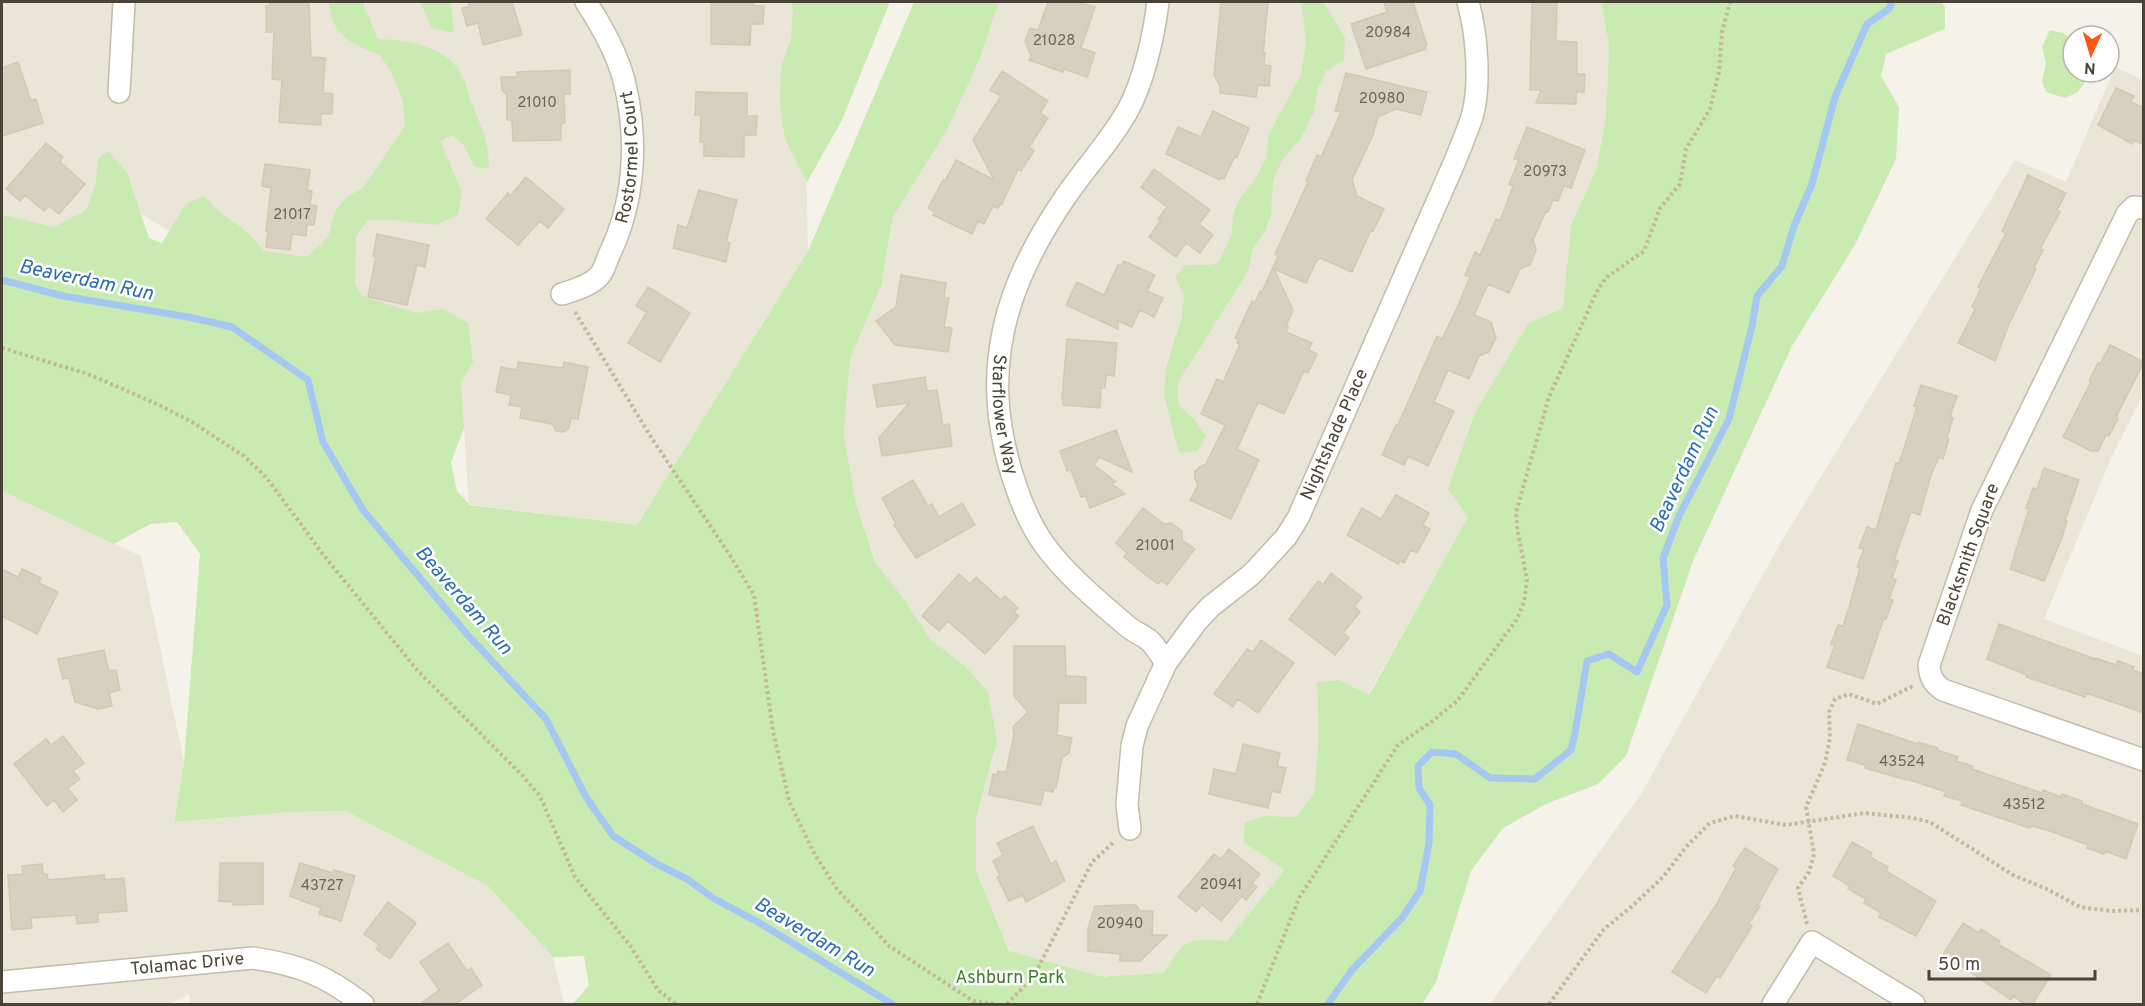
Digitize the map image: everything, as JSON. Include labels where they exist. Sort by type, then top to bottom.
[{"type":"street","points":[[119,92],[124,2]]},
{"type":"street","name":"Rostormel Court","points":[[562,294],[584,287],[599,276],[616,242],[626,208],[633,160],[632,123],[626,87],[614,52],[586,2]]},
{"type":"street","name":"Starflower Way","points":[[1158,2],[1155,27],[1146,63],[1129,109],[1064,200],[1025,267],[1009,304],[1003,327],[997,373],[997,396],[1006,456],[1027,513],[1042,542],[1085,589],[1130,629],[1151,642],[1166,663]]},
{"type":"street","name":"Nightshade Place","points":[[1130,829],[1127,805],[1132,746],[1137,726],[1166,663],[1197,621],[1210,607],[1252,574],[1286,537],[1298,518],[1450,172],[1472,115],[1477,71],[1468,2]]},
{"type":"street","name":"Blacksmith Square","points":[[1930,677],[1929,665],[1982,510],[2127,214],[2134,207],[2144,208]]},
{"type":"street","points":[[1930,677],[1935,685],[1943,690],[2144,760]]},
{"type":"street","points":[[1773,1005],[1812,942],[1914,1005]]},
{"type":"street","name":"Tolamac Drive","points":[[2,982],[253,958],[285,963],[315,973],[341,987],[363,1005]]},
{"type":"path","points":[[1257,1005],[1299,898],[1398,745],[1458,700],[1517,619],[1524,602],[1527,580],[1516,512],[1549,397],[1598,289],[1607,277],[1644,250],[1660,208],[1680,184],[1686,149],[1710,109],[1719,72],[1722,32],[1730,2]]},
{"type":"path","points":[[562,294],[585,326],[651,437],[754,595],[773,730],[789,801],[815,855],[837,889],[889,946],[973,1001],[997,1005]]},
{"type":"path","points":[[2,348],[88,374],[157,404],[192,422],[244,456],[266,477],[325,557],[418,671],[540,796],[575,877],[631,947],[658,990],[676,1005]]},
{"type":"path","points":[[1812,942],[1798,888],[1809,872],[1814,854],[1806,807],[1825,763],[1830,738],[1829,712],[1835,699],[1849,694],[1877,704],[1930,677]]},
{"type":"path","points":[[1549,1005],[1604,929],[1663,877],[1686,847],[1710,823],[1735,816],[1786,825],[1865,813],[1913,818],[1929,822],[2005,870],[2080,907],[2111,911],[2144,910]]},
{"type":"path","points":[[1007,1005],[1034,976],[1092,862],[1130,829]]},
{"type":"shaded area","points":[[2,2],[803,2],[808,251],[637,525],[469,504],[459,354],[230,269],[135,210],[59,262],[3,215]]},
{"type":"shaded area","points":[[999,2],[1601,2],[1609,45],[1606,118],[1596,170],[1571,225],[1563,308],[1529,323],[1469,516],[1368,695],[1339,680],[1317,682],[1319,738],[1314,793],[1296,817],[1268,816],[1244,842],[1284,870],[1227,941],[1177,951],[1164,973],[1109,976],[1085,1004],[1017,966],[1002,934],[976,871],[976,817],[997,742],[964,665],[931,640],[904,599],[875,562],[856,504],[844,434],[850,359],[881,286],[893,217],[947,130],[978,63]]},
{"type":"shaded area","points":[[2121,70],[2143,80],[2143,395],[2112,456],[2044,619],[2143,656],[2143,1004],[1490,1004],[1641,794],[1781,542],[2015,160],[2066,182],[2108,84],[2121,84]]},
{"type":"shaded area","points":[[2,491],[141,556],[184,762],[174,822],[291,812],[346,811],[488,886],[553,957],[564,1004],[191,1004],[189,994],[169,1004],[2,1004]]},
{"type":"green space","name":"Ashburn Park","points":[[329,2],[364,2],[378,39],[414,43],[437,51],[447,58],[464,80],[486,143],[489,168],[475,167],[463,144],[452,135],[440,141],[462,192],[458,215],[435,225],[395,220],[368,220],[356,236],[355,284],[362,296],[416,313],[443,309],[468,323],[473,363],[461,381],[464,428],[451,462],[457,491],[470,505],[637,525],[808,251],[914,2],[999,2],[978,63],[947,130],[893,217],[881,286],[850,359],[844,434],[856,504],[875,562],[904,599],[931,640],[964,665],[988,692],[997,742],[976,817],[976,871],[1009,951],[1107,978],[1109,976],[1164,973],[1177,953],[1188,943],[1203,940],[1227,941],[1284,870],[1244,842],[1245,822],[1268,816],[1296,817],[1314,793],[1319,738],[1317,682],[1339,680],[1369,695],[1468,517],[1448,489],[1475,413],[1529,323],[1563,308],[1571,225],[1596,170],[1606,118],[1609,45],[1601,2],[1941,2],[1945,7],[1945,29],[1886,54],[1881,76],[1899,107],[1896,159],[1855,245],[1792,346],[1693,561],[1626,756],[1598,784],[1546,804],[1503,828],[1471,871],[1436,982],[1422,1004],[573,1004],[589,985],[584,956],[553,957],[488,886],[346,811],[291,812],[174,822],[184,762],[200,554],[177,522],[150,524],[114,544],[2,491],[2,213],[54,227],[86,210],[96,184],[98,159],[108,151],[127,173],[149,238],[162,243],[186,204],[204,196],[220,212],[247,232],[264,251],[307,257],[328,237],[336,210],[347,197],[364,187],[405,126],[403,102],[391,71],[379,54],[359,46],[341,33],[332,19]]},
{"type":"green space","points":[[420,2],[451,2],[454,33],[432,28]]},
{"type":"green space","points":[[790,2],[890,2],[841,122],[807,182],[785,139],[780,103],[781,67],[791,39],[793,8]]},
{"type":"green space","points":[[1302,2],[1323,2],[1345,38],[1344,60],[1326,71],[1318,88],[1314,112],[1301,138],[1283,159],[1273,180],[1271,215],[1265,231],[1253,248],[1248,271],[1177,384],[1178,405],[1194,419],[1206,436],[1197,451],[1179,453],[1164,394],[1166,368],[1182,317],[1184,295],[1175,277],[1186,265],[1210,265],[1219,262],[1232,234],[1233,214],[1266,158],[1269,134],[1301,75],[1306,45]]},
{"type":"green space","points":[[2050,30],[2061,33],[2061,84],[2084,84],[2078,92],[2065,98],[2046,92],[2042,81],[2046,63],[2042,47]]},
{"type":"building","points":[[270,2],[309,2],[311,57],[325,58],[323,93],[333,94],[332,114],[321,114],[321,125],[279,122],[282,80],[272,79],[274,32],[266,32],[266,6],[270,6]]},
{"type":"building","points":[[468,2],[512,2],[522,35],[483,45],[478,23],[467,26],[462,8],[470,6]]},
{"type":"building","points":[[711,2],[754,2],[754,6],[764,6],[763,24],[751,24],[750,45],[711,44]]},
{"type":"building","points":[[1048,2],[1077,2],[1095,7],[1081,48],[1095,53],[1087,77],[1064,69],[1063,72],[1029,60],[1031,55],[1025,42],[1030,28],[1038,30]]},
{"type":"building","points":[[1221,2],[1268,2],[1263,54],[1265,53],[1264,65],[1271,66],[1269,86],[1258,85],[1256,97],[1220,93],[1220,86],[1214,75]]},
{"type":"building","points":[[1384,2],[1413,2],[1427,45],[1426,49],[1366,69],[1351,24],[1387,12]]},
{"type":"building","points":[[1532,2],[1557,2],[1556,41],[1577,42],[1577,74],[1585,74],[1584,92],[1576,92],[1576,104],[1536,103],[1541,90],[1530,90]]},
{"type":"building","points":[[18,62],[31,101],[36,99],[43,123],[2,136],[2,68]]},
{"type":"building","points":[[570,70],[570,94],[564,94],[565,123],[561,124],[561,140],[513,141],[512,120],[507,120],[507,95],[502,90],[501,77],[517,77],[517,72]]},
{"type":"building","points":[[1002,71],[1048,101],[1040,113],[1048,118],[1029,147],[1034,151],[1021,171],[1018,169],[1002,204],[998,208],[993,206],[984,224],[978,221],[972,234],[933,215],[935,213],[928,208],[956,160],[994,180],[973,140],[1001,96],[990,90]]},
{"type":"building","points":[[1346,73],[1427,92],[1421,115],[1396,109],[1378,117],[1373,135],[1352,180],[1357,196],[1384,209],[1373,231],[1371,230],[1352,272],[1320,258],[1306,283],[1274,269],[1293,310],[1286,326],[1288,327],[1286,332],[1312,343],[1309,350],[1317,354],[1308,373],[1304,371],[1284,414],[1258,402],[1237,449],[1259,460],[1231,519],[1190,500],[1198,485],[1195,471],[1206,464],[1225,425],[1201,414],[1217,379],[1223,382],[1240,344],[1235,338],[1252,301],[1255,303],[1260,291],[1262,292],[1278,256],[1275,254],[1308,182],[1306,181],[1317,155],[1321,157],[1341,112],[1335,111]]},
{"type":"building","points":[[2116,88],[2134,96],[2131,102],[2144,108],[2144,145],[2134,140],[2132,144],[2098,125]]},
{"type":"building","points":[[696,92],[747,93],[747,116],[757,116],[756,135],[744,135],[744,157],[704,156],[704,142],[700,142],[701,115],[695,115]]},
{"type":"building","points":[[1213,111],[1249,128],[1237,157],[1235,156],[1224,179],[1221,177],[1220,180],[1166,154],[1178,127],[1201,137]]},
{"type":"building","points":[[1527,127],[1585,150],[1571,188],[1564,186],[1558,201],[1553,200],[1548,212],[1546,211],[1533,240],[1536,250],[1530,265],[1520,269],[1509,293],[1488,284],[1474,315],[1491,322],[1496,338],[1489,352],[1479,356],[1469,379],[1448,370],[1434,402],[1454,411],[1428,466],[1408,456],[1404,465],[1382,455],[1398,425],[1437,336],[1442,339],[1457,308],[1470,277],[1465,275],[1475,252],[1480,255],[1496,219],[1500,221],[1513,186],[1509,184],[1519,160],[1514,159]]},
{"type":"building","points":[[46,143],[63,157],[60,162],[85,184],[59,214],[49,206],[44,211],[25,195],[20,201],[6,189]]},
{"type":"building","points":[[265,164],[310,170],[307,190],[312,191],[310,205],[317,206],[314,225],[307,225],[306,236],[292,234],[290,250],[266,247],[271,188],[262,186]]},
{"type":"building","points":[[1154,169],[1210,210],[1199,224],[1213,235],[1200,253],[1186,243],[1176,257],[1149,237],[1167,207],[1141,187]]},
{"type":"building","points":[[2028,175],[2066,193],[2057,210],[2060,212],[2040,249],[2043,250],[2034,268],[2036,269],[2009,324],[1995,361],[1958,343],[1975,309],[1972,307],[1981,288],[1978,287],[2006,233],[2002,231]]},
{"type":"building","points":[[526,177],[564,209],[548,228],[540,221],[518,245],[486,219],[508,193],[510,196]]},
{"type":"building","points":[[699,190],[737,200],[726,242],[730,243],[726,262],[673,248],[678,225],[687,228]]},
{"type":"building","points":[[377,234],[429,245],[425,267],[417,265],[407,305],[368,297],[376,256],[373,256]]},
{"type":"building","points":[[1124,261],[1155,275],[1147,291],[1163,298],[1154,317],[1140,310],[1132,327],[1118,321],[1118,329],[1066,305],[1077,282],[1104,295],[1118,265],[1121,266]]},
{"type":"building","points":[[901,275],[946,283],[944,298],[949,298],[944,327],[952,328],[948,352],[895,345],[876,321],[896,307]]},
{"type":"building","points":[[648,287],[690,313],[660,362],[628,343],[647,312],[636,306]]},
{"type":"building","points":[[1067,339],[1117,343],[1114,376],[1106,375],[1105,388],[1101,388],[1100,408],[1063,405]]},
{"type":"building","points":[[2110,345],[2144,362],[2109,436],[2106,435],[2098,451],[2091,451],[2063,437],[2098,363],[2100,364]]},
{"type":"building","points":[[518,362],[563,368],[564,362],[588,367],[578,419],[571,418],[569,428],[564,432],[556,431],[552,424],[520,418],[522,407],[509,405],[511,395],[496,392],[501,367],[517,370]]},
{"type":"building","points":[[925,377],[927,391],[937,390],[943,425],[949,424],[952,446],[882,456],[879,438],[909,403],[877,407],[873,385]]},
{"type":"building","points":[[1921,385],[1957,396],[1950,417],[1953,418],[1947,438],[1949,439],[1943,459],[1939,457],[1931,475],[1920,515],[1911,512],[1894,560],[1898,561],[1892,578],[1896,580],[1889,599],[1893,600],[1886,619],[1884,618],[1863,679],[1827,667],[1835,645],[1831,644],[1838,625],[1843,626],[1860,568],[1857,567],[1864,549],[1859,548],[1867,527],[1876,530],[1896,463],[1899,464],[1917,407],[1914,406]]},
{"type":"building","points":[[1116,430],[1132,472],[1099,457],[1094,465],[1116,482],[1111,483],[1125,494],[1090,508],[1086,496],[1081,497],[1071,470],[1067,471],[1060,451]]},
{"type":"building","points":[[2044,468],[2079,480],[2061,540],[2044,581],[2010,569],[2029,509],[2026,508],[2033,488],[2037,489]]},
{"type":"building","points":[[913,480],[928,506],[932,504],[939,517],[962,503],[975,525],[916,558],[894,525],[896,524],[882,498]]},
{"type":"building","points":[[1396,495],[1429,513],[1423,525],[1430,529],[1417,553],[1411,550],[1404,563],[1400,561],[1398,564],[1347,535],[1362,508],[1381,519]]},
{"type":"building","points":[[1143,508],[1164,524],[1171,523],[1182,531],[1182,540],[1195,549],[1167,585],[1161,580],[1158,584],[1142,572],[1124,557],[1127,553],[1116,543]]},
{"type":"building","points":[[2,569],[18,577],[22,569],[41,578],[39,583],[58,592],[37,634],[2,616]]},
{"type":"building","points":[[1331,573],[1362,597],[1354,606],[1360,612],[1343,633],[1349,638],[1335,655],[1289,619],[1318,581],[1323,585]]},
{"type":"building","points":[[959,574],[970,584],[976,577],[1001,600],[1005,596],[1018,608],[1014,612],[1019,616],[985,654],[948,621],[939,631],[922,616]]},
{"type":"building","points":[[1999,624],[2095,659],[2116,665],[2118,661],[2134,667],[2133,670],[2144,674],[2144,713],[2086,693],[2085,697],[2026,677],[2027,675],[1987,659]]},
{"type":"building","points":[[1261,640],[1294,663],[1258,713],[1238,699],[1233,707],[1214,694],[1247,649],[1253,652]]},
{"type":"building","points":[[1014,646],[1065,646],[1066,676],[1086,677],[1086,703],[1059,703],[1057,735],[1072,738],[1069,753],[1062,758],[1056,788],[1053,792],[1044,790],[1041,805],[989,795],[993,774],[997,775],[998,771],[1006,772],[1014,735],[1013,727],[1028,712],[1014,696]]},
{"type":"building","points":[[104,650],[109,671],[116,670],[120,690],[109,693],[112,706],[98,709],[75,702],[69,678],[63,679],[58,659]]},
{"type":"building","points":[[1858,724],[1918,744],[1918,742],[1938,748],[1937,750],[1958,757],[1956,761],[1973,766],[1972,769],[2042,793],[2043,790],[2061,797],[2062,794],[2082,801],[2082,804],[2138,824],[2126,859],[2105,851],[2104,854],[2087,848],[2088,845],[2050,831],[2031,826],[2030,828],[1961,805],[1962,801],[1944,796],[1946,792],[1865,768],[1865,765],[1847,760]]},
{"type":"building","points":[[63,736],[84,763],[73,771],[80,779],[68,788],[77,800],[63,812],[54,800],[47,806],[14,764],[46,739],[51,745]]},
{"type":"building","points":[[1243,744],[1280,753],[1277,766],[1286,768],[1280,793],[1272,791],[1268,808],[1209,794],[1214,769],[1236,774]]},
{"type":"building","points":[[1033,826],[1051,864],[1056,861],[1065,881],[1026,902],[1023,895],[1009,901],[997,877],[1000,876],[993,861],[1003,855],[997,843]]},
{"type":"building","points":[[1852,842],[1872,853],[1870,857],[1888,867],[1886,871],[1936,901],[1916,936],[1879,917],[1881,913],[1864,903],[1866,899],[1848,889],[1850,886],[1833,876]]},
{"type":"building","points":[[1745,848],[1778,869],[1749,923],[1752,926],[1720,978],[1717,976],[1706,993],[1672,972],[1716,905],[1736,868],[1733,866]]},
{"type":"building","points":[[1229,849],[1260,874],[1252,883],[1257,887],[1246,900],[1242,896],[1221,921],[1202,905],[1196,912],[1178,897],[1214,854],[1221,859]]},
{"type":"building","points":[[220,863],[263,863],[263,904],[233,905],[233,902],[219,901]]},
{"type":"building","points":[[300,863],[333,873],[334,870],[355,876],[341,921],[319,914],[321,908],[290,896]]},
{"type":"building","points":[[42,864],[43,874],[47,874],[48,880],[104,875],[105,880],[124,878],[127,911],[98,913],[98,922],[77,924],[76,915],[31,918],[32,928],[12,930],[8,875],[23,874],[22,866]]},
{"type":"building","points":[[388,902],[416,923],[390,959],[376,949],[379,945],[364,934]]},
{"type":"building","points":[[1136,905],[1140,911],[1153,911],[1152,935],[1167,935],[1140,961],[1120,961],[1120,954],[1088,951],[1088,928],[1095,906]]},
{"type":"building","points":[[1963,923],[1979,933],[1981,929],[2000,941],[1998,944],[2051,975],[2032,1005],[2026,1005],[2013,996],[2011,1000],[1960,965],[1942,956]]},
{"type":"building","points":[[448,943],[467,971],[471,968],[482,985],[454,1005],[419,1005],[439,990],[420,962]]},
{"type":"waterway","name":"Beaverdam Run","points":[[1328,1004],[1352,970],[1402,918],[1420,891],[1429,843],[1430,805],[1419,788],[1418,766],[1432,752],[1456,754],[1490,778],[1535,779],[1571,750],[1587,661],[1609,654],[1637,672],[1667,605],[1663,558],[1679,516],[1729,419],[1757,296],[1782,266],[1794,226],[1812,184],[1835,97],[1867,24],[1889,9],[1892,2]]},
{"type":"waterway","name":"Beaverdam Run","points":[[2,280],[63,296],[188,317],[232,327],[308,380],[323,442],[363,510],[466,633],[546,719],[586,797],[613,836],[892,1004]]}]
